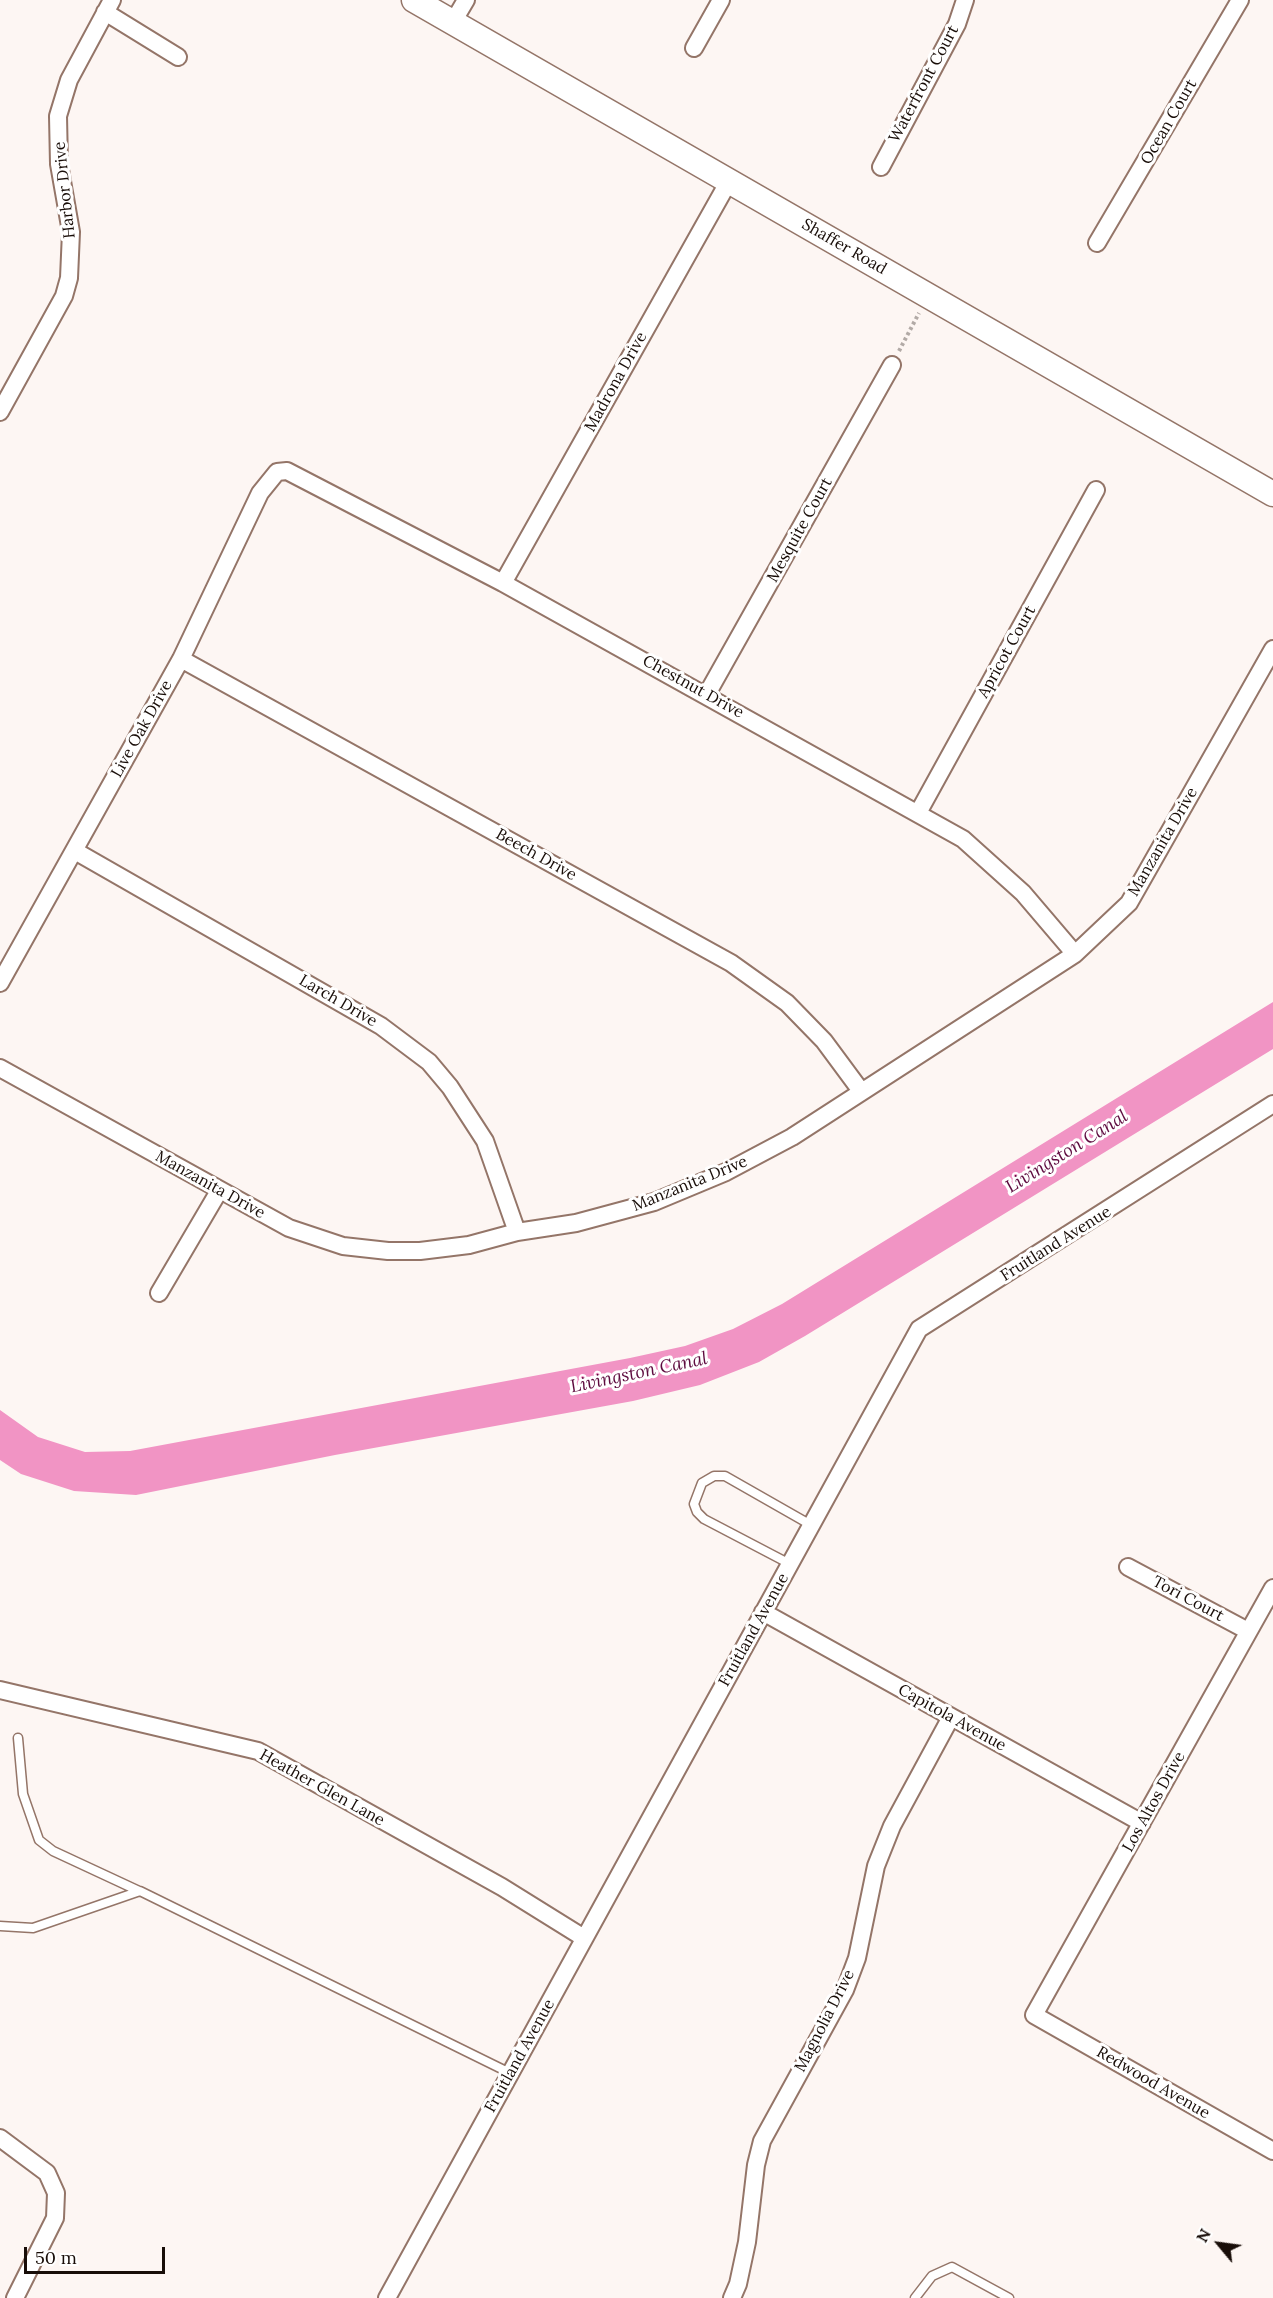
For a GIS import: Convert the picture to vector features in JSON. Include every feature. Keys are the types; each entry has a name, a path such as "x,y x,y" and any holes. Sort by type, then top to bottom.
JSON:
{"main road":[{"name":"Shaffer Road","path":"414,0 1273,494"}],"street":[{"path":"453,22 466,0"},
{"path":"694,48 721,0"},
{"name":"Waterfront Court","path":"880,167 957,24 965,0"},
{"name":"Ocean Court","path":"1097,243 1240,0"},
{"path":"109,6 178,57"},
{"name":"Harbor Drive","path":"0,412 64,296 69,278 71,232 60,164 58,116 69,80 109,6"},
{"name":"Madrona Drive","path":"503,583 729,181"},
{"name":"Mesquite Court","path":"707,694 892,365"},
{"name":"Chestnut Drive","path":"277,472 294,472 503,583 707,694 963,839 994,864 1023,893 1075,954"},
{"name":"Live Oak Drive","path":"0,983 181,659 260,493 277,472"},
{"name":"Apricot Court","path":"918,813 1096,490"},
{"name":"Manzanita Drive","path":"0,1068 289,1228 343,1246 388,1251 420,1251 469,1245 517,1232 576,1223 674,1193 726,1172 792,1137 1075,954 1129,903 1273,649"},
{"name":"Beech Drive","path":"181,659 731,963 787,1003 824,1041 861,1091"},
{"name":"Larch Drive","path":"75,851 381,1026 429,1062 450,1087 485,1141 517,1232"},
{"name":"Fruitland Avenue","path":"387,2298 919,1329 1273,1104"},
{"path":"159,1293 219,1191"},
{"name":"Tori Court","path":"1128,1567 1248,1631"},
{"name":"Los Altos Drive","path":"1034,2015 1273,1588"},
{"name":"Capitola Avenue","path":"763,1612 1142,1823"},
{"name":"Heather Glen Lane","path":"0,1690 258,1751 502,1887 584,1938"},
{"name":"Magnolia Drive","path":"732,2298 738,2284 747,2242 756,2165 762,2141 845,1990 857,1958 876,1866 892,1826 951,1717"},
{"name":"Redwood Avenue","path":"1034,2015 1273,2151"},
{"path":"0,2138 47,2174 56,2193 56,2218 15,2298"}],"lane":[{"path":"790,1564 704,1519 697,1512 694,1504 702,1483 714,1476 725,1476 812,1524"},
{"path":"18,1738 23,1794 39,1840 53,1851 140,1891 510,2073"},
{"path":"0,1926 33,1928 140,1891"},
{"path":"915,2298 932,2276 952,2267 1009,2298"}],"path":[{"path":"892,365 928,296"}],"water":[{"name":"Livingston Canal","path":"1273,1002 1273,1049 805,1336 759,1362 700,1385 633,1401 335,1455 136,1495 74,1491 21,1474 0,1460 0,1410 38,1437 85,1452 130,1451 630,1358 685,1346 733,1329 782,1304"}]}
